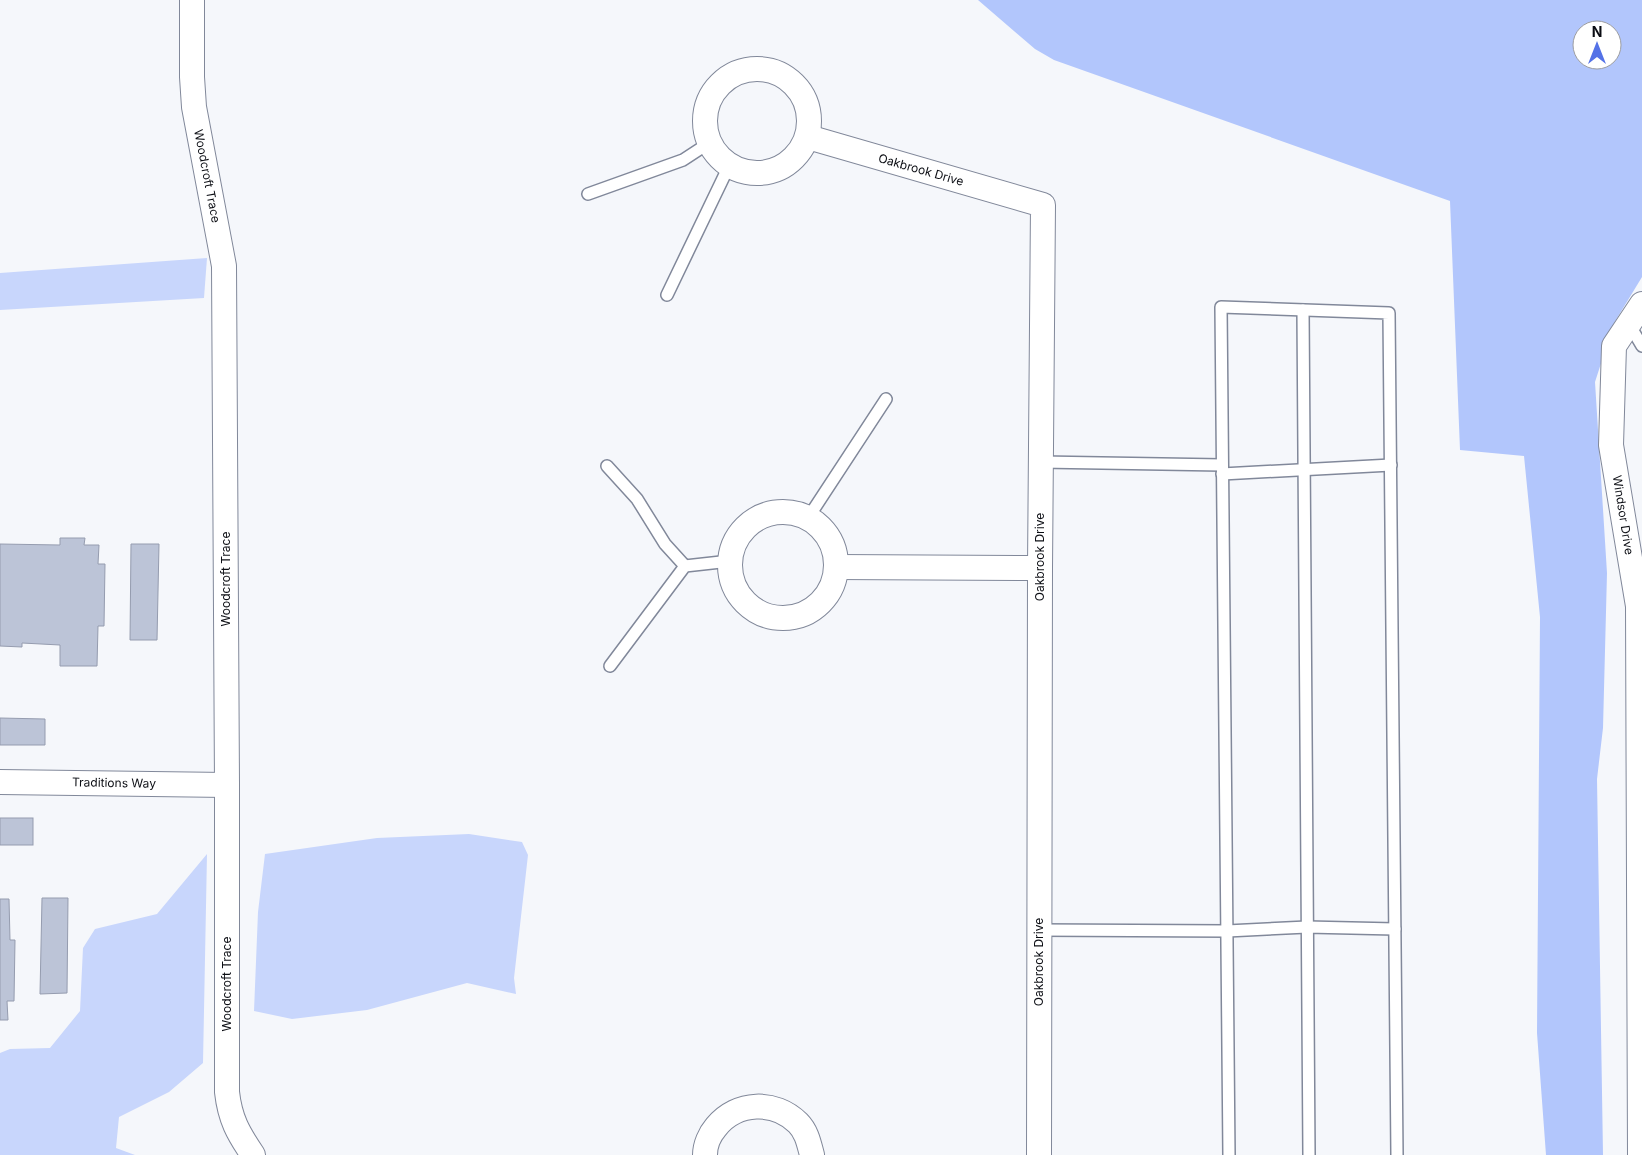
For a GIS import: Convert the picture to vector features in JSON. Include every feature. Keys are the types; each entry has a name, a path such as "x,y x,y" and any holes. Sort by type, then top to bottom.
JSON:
{"street":[{"name":"Woodcroft Trace","path":"192,0 194,107 224,266 228,785 227,1092 229,1111 235,1127 253,1155"},
{"path":"753,68 770,70 786,77 799,88 807,103 810,120 808,137 800,151 789,163 775,170 759,173 744,172 729,166 717,156 709,143 704,127 705,110 712,94 722,81 737,72 753,68"},
{"name":"Oakbrook Drive","path":"808,137 1043,205 1039,1155"},
{"name":"Windsor Drive","path":"1640,1155 1638,606 1611,445 1614,346 1642,304"},
{"path":"773,513 791,513 808,518 820,527 829,538 834,552 836,567 833,583 824,598 812,609 797,616 780,618 764,615 749,606 738,593 731,578 730,562 734,544 743,530 757,519 773,513"},
{"path":"836,567 1040,568"},
{"name":"Traditions Way","path":"0,782 228,785"},
{"path":"705,1155 705,1150 712,1133 722,1119 737,1110 753,1106 770,1107 786,1113 799,1124 808,1139 812,1155"}],"lane":[{"path":"588,194 683,160 709,143"},
{"path":"667,295 729,166"},
{"path":"1229,1155 1221,307 1389,312 1392,464 1397,1155"},
{"path":"1303,310 1309,1155"},
{"path":"1628,324 1642,346"},
{"path":"808,518 886,400"},
{"path":"1041,462 1222,470 1304,470 1392,464"},
{"path":"607,466 637,499 664,544 685,566"},
{"path":"610,666 685,566 730,562"},
{"path":"1040,930 1227,931 1307,927 1394,929"}],"shaded area":[{"path":"978,0 1642,0 1642,277 1614,323 1595,382 1607,573 1603,728 1597,779 1603,1155 1546,1155 1537,1033 1540,617 1524,456 1460,450 1450,201 1054,60 1035,49"},
{"path":"207,258 204,298 0,310 0,273"},
{"path":"469,834 522,842 528,855 514,978 516,994 467,983 367,1010 292,1019 254,1011 258,912 265,854 377,838"},
{"path":"207,854 203,1063 169,1092 119,1117 116,1148 135,1155 0,1155 0,1053 10,1049 50,1048 80,1011 83,948 95,929 157,914"}],"building":[{"path":"60,538 85,538 84,545 99,545 98,564 105,564 104,626 98,626 97,666 60,666 60,645 22,643 22,647 0,646 0,544 60,545"},
{"path":"131,544 159,544 157,640 130,640"},
{"path":"0,718 45,719 45,745 0,745"},
{"path":"0,818 33,818 33,845 0,845"},
{"path":"42,898 68,898 67,993 40,994"},
{"path":"0,899 9,899 10,940 15,940 14,1001 7,1001 8,1020 0,1020"}]}
